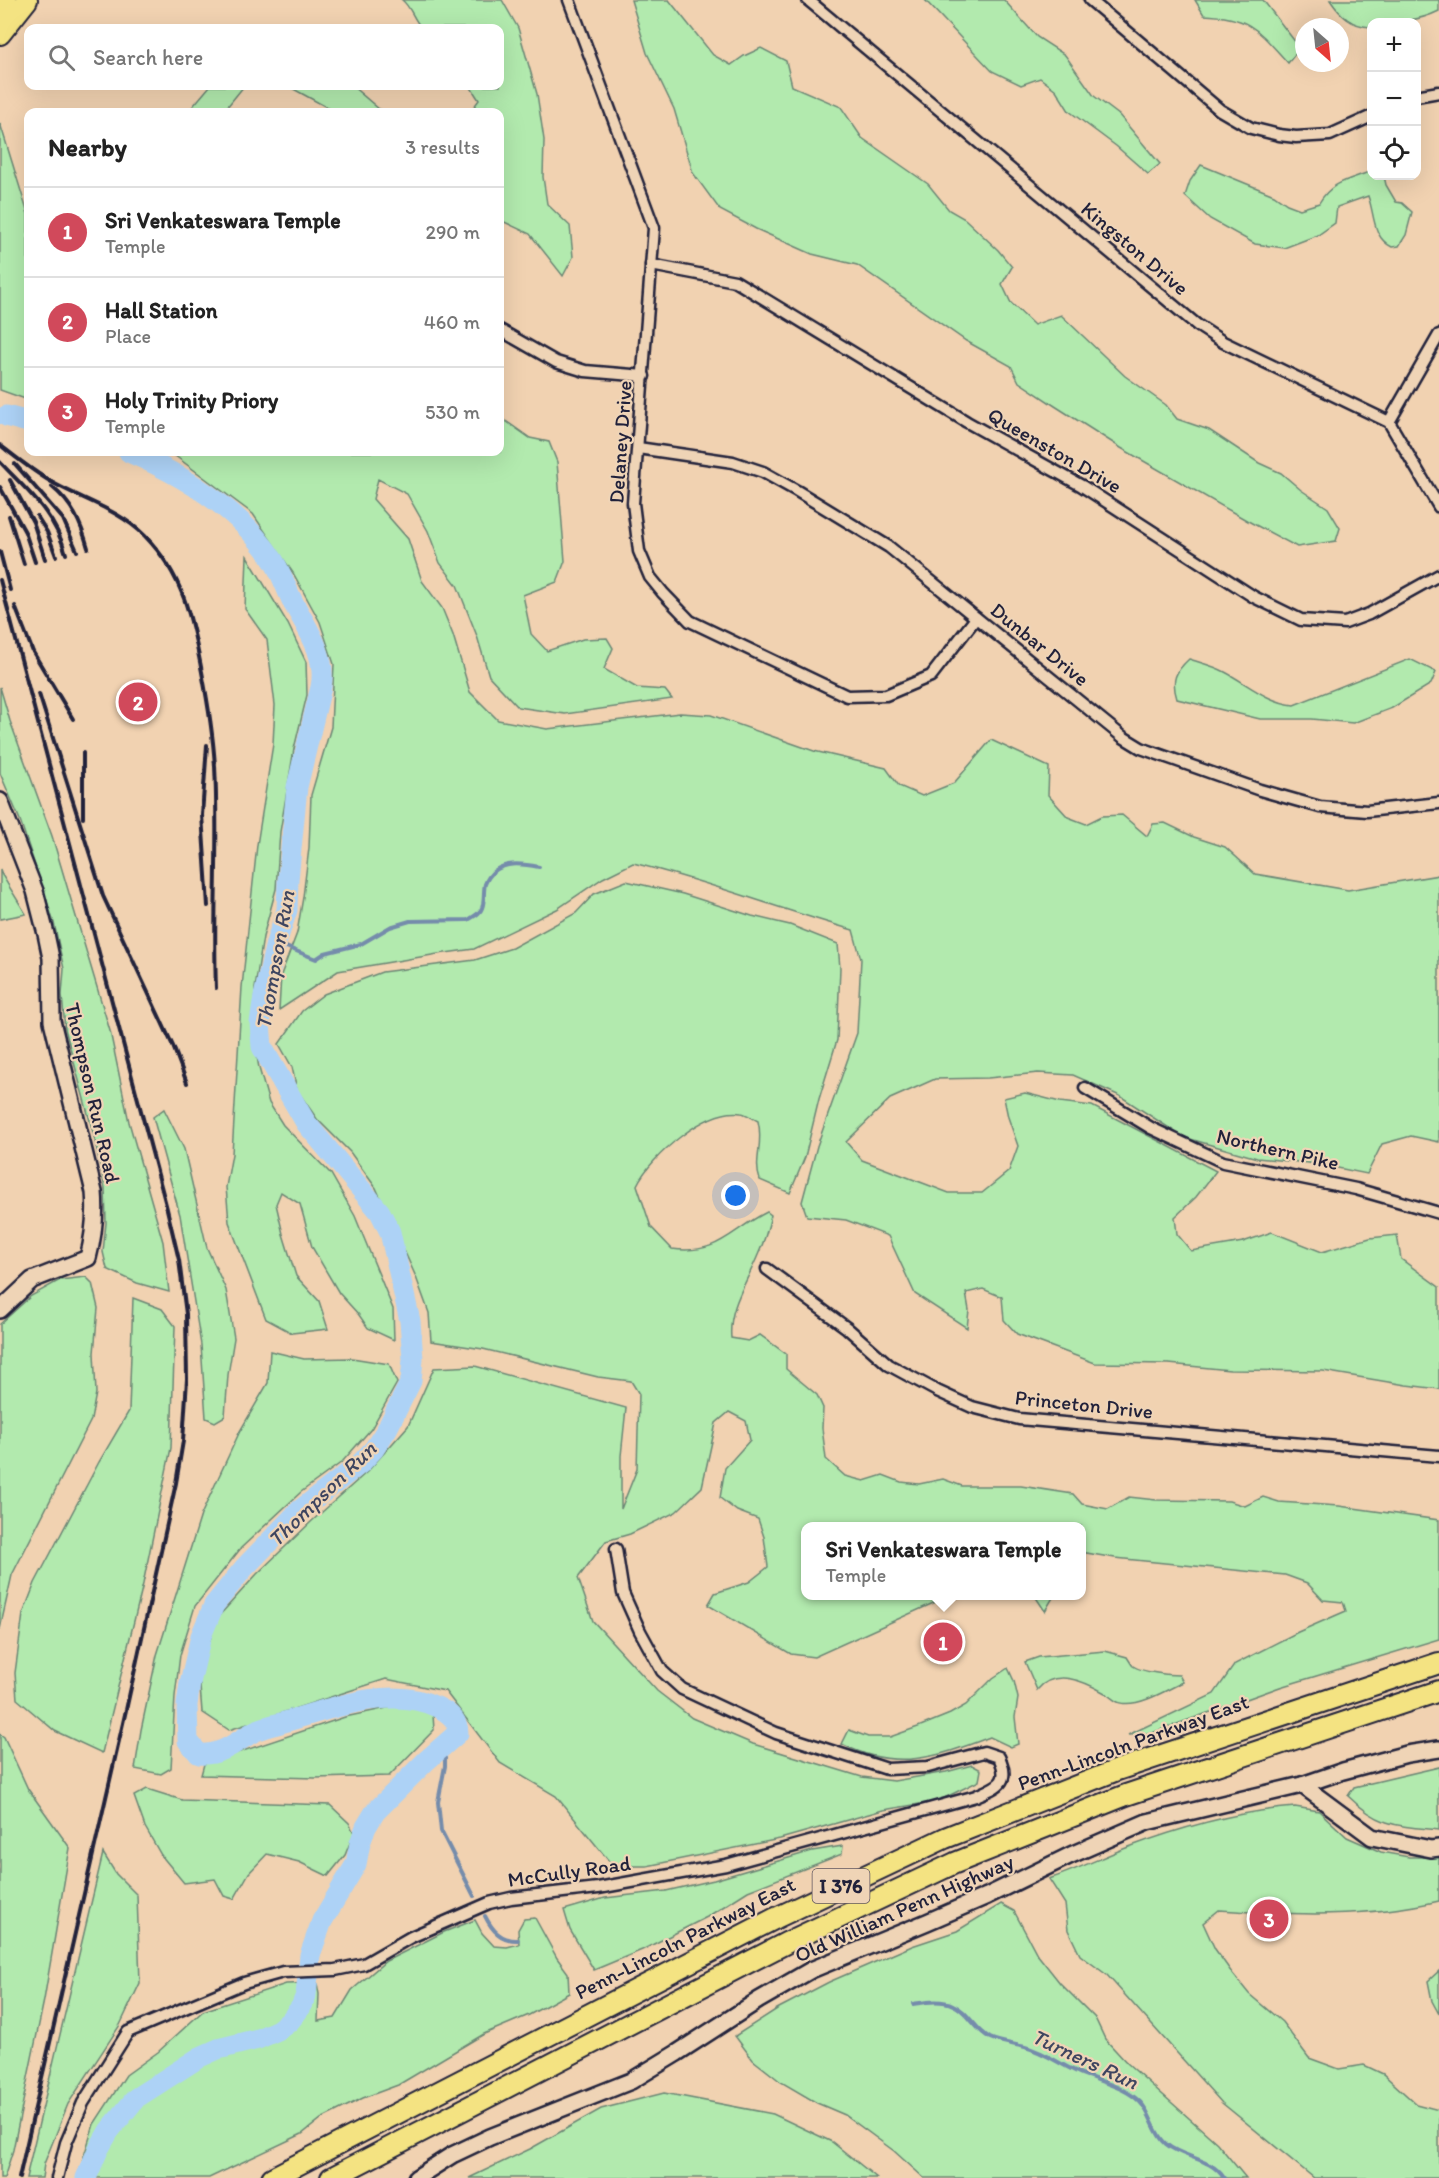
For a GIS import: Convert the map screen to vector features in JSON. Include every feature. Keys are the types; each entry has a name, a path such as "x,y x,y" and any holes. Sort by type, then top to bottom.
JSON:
{"highway":[{"path":"0,34 10,6"},
{"name":"Penn-Lincoln Parkway East","path":"272,2178 776,1918 945,1838 1117,1770 1439,1663"},
{"name":"I 376","path":"331,2178 788,1942 955,1863 1136,1791 1439,1691"}],"main road":[{"name":"Thompson Run Road","path":"0,801 35,891 50,950 52,1021 94,1192 96,1214 88,1258 32,1280 0,1310"},
{"name":"Old William Penn Highway","path":"416,2178 452,2155 490,2137 631,2081 811,1970 987,1896 1071,1855 1148,1822 1302,1785 1353,1768 1407,1754 1439,1749"},
{"path":"1302,1785 1372,1837 1431,1849 1439,1848"}],"street":[{"name":"Delaney Drive","path":"569,0 654,228 633,503 639,551 650,577 690,621 847,696 886,695 931,676 976,618"},
{"name":"Kingston Drive","path":"808,0 1197,325 1223,342 1389,422"},
{"path":"1090,0 1220,110 1251,128 1296,137 1330,135 1367,118"},
{"path":"1421,95 1439,92"},
{"name":"Queenston Drive","path":"651,265 735,281 967,422 1082,486 1254,597 1301,620 1345,623 1369,614 1439,575"},
{"path":"504,332 556,362 585,371 644,376"},
{"path":"1439,335 1389,422 1439,507"},
{"name":"Dunbar Drive","path":"638,448 733,462 763,472 889,547 1123,737 1141,748 1260,790 1320,807 1367,812 1439,803"},
{"name":"Northern Pike","path":"1084,1088 1151,1128 1223,1162 1356,1189 1439,1213"},
{"name":"Princeton Drive","path":"767,1269 847,1328 889,1365 972,1407 1019,1419 1439,1456"},
{"name":"McCully Road","path":"57,2178 66,2143 83,2103 128,2032 244,1983 283,1972 335,1970 364,1964 411,1937 489,1903 511,1898 598,1888 726,1865 976,1796 997,1787 1004,1779 1004,1768 999,1756 984,1752 928,1767 886,1769 776,1733 682,1689 662,1671 640,1631 623,1593 616,1549"}],"green space":[{"path":"402,0 502,0 518,28 537,94 544,140 543,177 547,204 570,226 573,257 563,276 530,234 504,222 504,108 473,108 479,100 473,90 504,90 504,24 419,24"},
{"path":"631,0 669,0 713,55 731,65 761,48 786,61 792,86 841,107 862,138 928,184 949,210 965,219 998,250 1012,267 1002,284 1011,303 1034,325 1061,315 1125,376 1166,405 1177,419 1209,430 1259,463 1281,473 1328,508 1340,528 1336,541 1297,547 1248,521 1121,448 1055,406 1019,382 1011,366 966,341 857,265 812,254 720,210 693,173 674,109 647,53"},
{"path":"925,0 1004,0 1037,37 1065,55 1094,96 1119,115 1160,164 1148,174 1116,146 1069,111 1056,90 1040,78 1021,85 992,71"},
{"path":"1195,0 1263,0 1295,42 1295,54 1288,63 1252,27 1233,19 1204,15"},
{"path":"1330,0 1439,0 1439,11 1431,15 1418,18 1367,18 1367,26 1352,22 1338,11"},
{"path":"207,90 241,90 226,108 191,108"},
{"path":"295,90 357,90 378,108 328,108"},
{"path":"0,123 24,201 24,399 0,390"},
{"path":"1201,165 1274,195 1300,209 1319,203 1335,186 1367,173 1367,180 1385,180 1396,202 1402,203 1412,212 1406,235 1399,246 1392,247 1386,243 1377,231 1368,196 1337,207 1335,223 1318,235 1284,248 1255,244 1210,219 1185,196 1190,181"},
{"path":"504,420 530,438 549,442 557,462 565,561 557,582 523,595 531,634 547,651 583,639 607,638 613,648 604,669 637,688 665,690 672,699 565,714 518,707 489,676 477,636 457,585 440,563 428,531 407,494 378,479 373,499 408,539 422,581 442,608 453,635 470,692 498,720 547,729 680,713 711,715 814,751 886,768 899,786 922,796 954,783 991,740 1049,767 1048,795 1068,817 1086,824 1102,816 1122,815 1147,836 1153,824 1165,823 1194,837 1225,847 1255,874 1348,890 1439,875 1439,1142 1411,1136 1382,1144 1367,1174 1318,1164 1257,1158 1183,1137 1120,1096 1073,1075 1038,1073 988,1078 935,1079 890,1099 846,1142 862,1160 949,1193 982,1193 1009,1171 1018,1146 1004,1098 1025,1093 1060,1102 1092,1106 1216,1171 1196,1197 1175,1217 1177,1234 1191,1251 1243,1242 1272,1232 1322,1252 1370,1238 1397,1235 1401,1259 1439,1287 1439,1389 1323,1371 1230,1370 1169,1364 1095,1363 1017,1334 1004,1320 1002,1297 983,1289 966,1293 969,1310 967,1328 915,1294 888,1236 846,1220 807,1216 802,1202 817,1146 857,1033 861,959 853,930 633,863 603,878 557,909 474,949 338,971 279,1010 281,975 297,933 303,897 309,848 311,795 331,727 334,664 320,622 293,573 253,514 175,456 504,456"},
{"path":"247,556 288,624 306,662 307,695 294,749 280,832 276,889 263,937 255,988 253,1034 259,1068 269,1103 283,1125 331,1174 355,1216 393,1309 394,1340 368,1328 339,1293 312,1247 300,1204 281,1192 276,1204 296,1276 319,1301 328,1329 292,1333 266,1319 229,1222 226,1187 232,1154 242,987 257,845 273,744 275,705 267,640 245,609"},
{"path":"1189,659 1221,670 1275,700 1294,705 1410,659 1436,672 1431,684 1392,708 1353,723 1312,719 1260,719 1177,699 1174,681 1180,668"},
{"path":"0,687 52,836 110,1031 129,1122 163,1242 169,1292 137,1283 107,1269 103,1252 106,1223 105,1188 94,1136 65,1029 62,995 64,969 54,923 20,820 0,773"},
{"path":"0,869 2,875 26,914 0,919"},
{"path":"626,881 683,894 752,916 790,925 838,944 840,968 837,1040 805,1157 790,1193 760,1180 758,1121 741,1113 727,1113 712,1118 681,1136 654,1161 637,1185 651,1227 672,1249 688,1250 713,1245 767,1212 771,1215 762,1245 735,1306 731,1338 748,1341 760,1335 786,1354 786,1369 817,1395 823,1408 822,1428 826,1459 845,1476 864,1481 883,1475 901,1482 919,1484 943,1479 962,1486 1021,1486 1073,1494 1082,1504 1108,1509 1129,1497 1156,1500 1229,1501 1245,1506 1263,1497 1279,1502 1339,1506 1439,1520 1439,1639 1280,1687 1152,1733 1128,1735 1214,1694 1235,1664 1346,1611 1343,1602 1323,1600 1307,1583 1285,1575 1115,1558 1086,1553 1086,1522 801,1522 801,1600 940,1600 814,1657 791,1654 708,1605 715,1593 749,1582 768,1567 764,1537 758,1519 737,1511 720,1498 725,1468 750,1440 746,1421 729,1412 716,1423 702,1487 676,1512 630,1534 606,1541 578,1578 593,1621 657,1691 692,1718 753,1744 862,1777 894,1781 972,1765 981,1770 979,1781 938,1801 883,1810 780,1839 647,1866 613,1866 556,1796 500,1763 445,1691 386,1679 229,1730 202,1712 199,1674 217,1618 257,1574 368,1471 408,1426 434,1368 475,1366 626,1408 621,1456 621,1509 637,1469 639,1394 631,1381 598,1377 483,1349 431,1341 429,1313 416,1277 376,1188 350,1152 317,1119 297,1090 292,1067 279,1044 302,1011 324,994 382,972 475,960 512,948 576,913 594,894"},
{"path":"164,1109 184,1149 207,1248 226,1290 234,1338 225,1416 215,1422 206,1418 201,1345 180,1215 153,1117"},
{"path":"86,1277 92,1283 98,1308 94,1353 96,1393 91,1420 12,1575 0,1629 0,1324 31,1296 60,1280"},
{"path":"133,1298 162,1309 175,1326 171,1448 143,1584 102,1753 55,1731 17,1699 15,1673 23,1614 35,1583 99,1462 129,1411"},
{"path":"270,1351 304,1359 352,1358 389,1364 397,1383 371,1429 342,1462 301,1492 241,1548 195,1606 180,1655 171,1768 161,1774 135,1769 157,1655 201,1515 240,1431 268,1383"},
{"path":"1038,1600 1052,1600 1045,1611"},
{"path":"1105,1651 1127,1657 1133,1666 1142,1670 1179,1675 1183,1682 1144,1700 1128,1704 1115,1700 1088,1684 1070,1679 1052,1680 1044,1683 1037,1690 1025,1662 1039,1657"},
{"path":"1008,1668 1018,1698 1015,1717 1018,1744 1011,1747 990,1737 934,1755 898,1759 880,1758 861,1753 842,1744 849,1730 868,1737 890,1737 950,1714 966,1705 993,1678"},
{"path":"406,1704 433,1715 434,1730 389,1776 315,1778 201,1775 204,1764 345,1717"},
{"path":"0,1734 4,1737 28,1789 70,1848 44,2000 13,2150 4,2178 0,2178"},
{"path":"1439,1767 1439,1830 1390,1823 1370,1814 1348,1796 1354,1787"},
{"path":"147,1789 182,1800 330,1805 349,1823 354,1833 345,1855 328,1876 299,1862 267,1854 249,1873 234,1899 224,1896 215,1879 184,1883 161,1855 145,1827 134,1796"},
{"path":"1295,1807 1319,1811 1347,1837 1381,1852 1409,1857 1439,1857 1439,1901 1357,1913 1302,1914 1219,1910 1203,1923 1215,1949 1232,1973 1249,1994 1282,2022 1309,2058 1339,2069 1364,2065 1383,2074 1416,2104 1439,2110 1439,2178 1314,2178 1222,2103 1107,1975 1080,1955 1068,1930 1065,1904 1049,1879 1126,1848 1188,1827 1230,1816"},
{"path":"843,1846 842,1854 748,1891 707,1917 642,1950 594,1970 570,1930 564,1910 605,1898 666,1891 714,1880 812,1851"},
{"path":"103,1853 116,1874 137,1895 140,1983 120,2025 68,2104 44,2164 42,2178 26,2178"},
{"path":"1001,1904 1014,1911 1037,1954 1060,1983 1095,2018 1105,2039 1127,2063 1217,2143 1246,2178 924,2178 894,2151 845,2115 817,2103 781,2082 753,2060 735,2036 777,2009 829,1982 912,1946 957,1931"},
{"path":"535,1918 568,1973 569,1993 529,2015 484,2034 398,2085 363,2098 321,2119 302,2134 209,2178 77,2178 94,2124 126,2075 158,2052 203,2011 286,1984 317,1983 318,2021 335,2018 352,1990 386,1961 444,1932 475,1920 482,1933 494,1946 507,1947 519,1944 518,1930 524,1919"},
{"path":"1439,1971 1439,2014 1432,2001 1428,1981"},
{"path":"664,2093 773,2114 832,2142 877,2178 469,2178 530,2149 601,2109"}],"waterway":[{"name":"Thompson Run","path":"6,416 24,421"},
{"name":"Thompson Run","path":"86,2178 109,2131 136,2098 200,2057 218,2049 258,2039 289,2022 301,2007 306,1995 310,1955 322,1921 356,1864 366,1827 375,1812 458,1733 452,1717 437,1707 402,1698 382,1698 343,1705 265,1727 223,1750 208,1754 199,1754 188,1741 187,1705 190,1683 201,1636 214,1605 244,1568 300,1510 360,1464 374,1449 387,1429 411,1381 413,1359 410,1321 390,1232 380,1212 306,1123 262,1047 260,1023 264,996 276,943 287,910 297,787 321,687 321,665 316,645 275,563 242,523 189,482 138,456"},
{"path":"276,943 316,959 325,953 361,944 390,927 410,921 468,920 481,910 485,884 495,871 501,867 516,864 539,867"},
{"name":"Turners Run","path":"445,1745 445,1766 438,1802 441,1831 474,1896"},
{"name":"Turners Run","path":"485,1916 502,1937 518,1940"},
{"name":"Turners Run","path":"913,2004 938,2002 953,2005 990,2038 1033,2050 1079,2073 1128,2093 1144,2107 1166,2144 1212,2166 1224,2178"}],"railway":[{"path":"0,445 48,480 114,513 136,527 158,551 178,583 194,634 210,719 214,754 216,988"},
{"path":"0,462 47,514 55,526 66,554"},
{"path":"15,464 63,519 77,551"},
{"path":"10,480 33,522 45,559"},
{"path":"0,487 25,532 35,562"},
{"path":"52,487 75,514 88,548"},
{"path":"9,516 24,564"},
{"path":"37,516 47,532 56,556"},
{"path":"0,552 10,590"},
{"path":"0,580 179,1260 186,1314 187,1379 183,1441 176,1483 19,2178"},
{"path":"15,606 33,652 73,719"},
{"path":"39,694 103,896 173,1046 187,1083"},
{"path":"207,745 202,815 208,906"},
{"path":"83,753 83,818"}],"place":[{"name":"Hall Station","path":"138,702"},
{"name":"Sri Venkateswara Temple","path":"943,1642"},
{"name":"Holy Trinity Priory","path":"1269,1919"}]}
